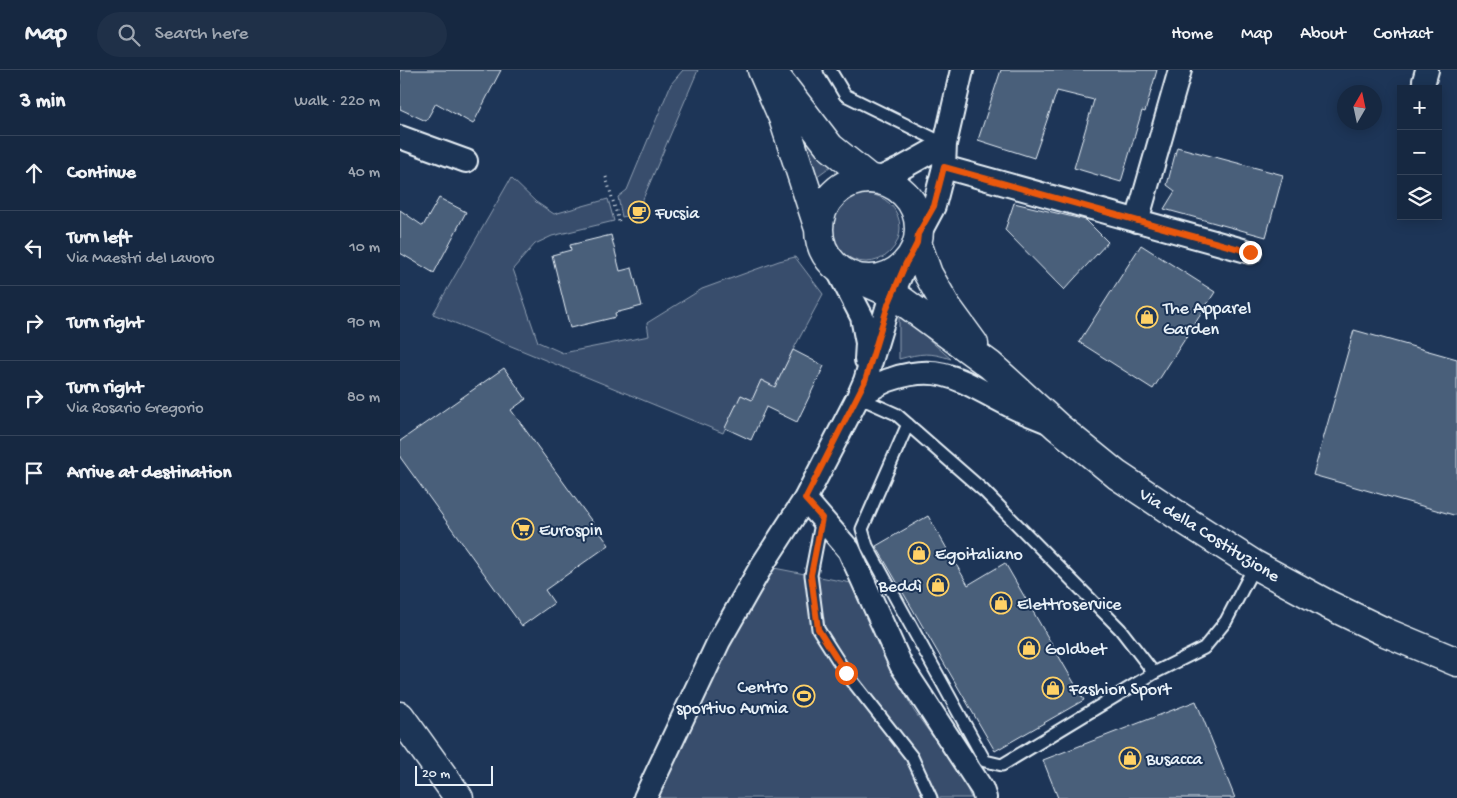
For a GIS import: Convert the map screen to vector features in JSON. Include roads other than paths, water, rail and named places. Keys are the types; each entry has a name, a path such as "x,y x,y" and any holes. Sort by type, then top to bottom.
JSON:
{"main road":[{"path":"762,70 783,118 819,229 821,244 827,257 846,272 893,294 990,365"},
{"path":"772,70 830,146 873,179"},
{"path":"819,229 820,216 825,204 834,193 856,180 873,179 890,184 903,193 912,204 918,218 914,247 895,272 883,277 870,279 846,272"},
{"path":"914,247 945,304 990,365"},
{"name":"Via della Costituzione","path":"990,365 1058,427 1117,475 1255,565 1385,632 1457,662"},
{"path":"400,716 459,798"}],"street":[{"path":"645,798 719,641 761,567 805,499 861,389 888,305 934,206 944,167 945,144 962,70"},
{"path":"1137,221 1180,70"},
{"path":"400,137 466,161"},
{"path":"873,179 902,168 945,144"},
{"path":"944,167 1250,252"},
{"path":"846,272 862,317 867,342 861,389"},
{"path":"861,389 915,373 936,373 954,376 1007,404 1058,427"},
{"path":"805,499 849,550 901,665 982,788 985,798"}],"lane":[{"path":"830,70 845,95 945,144"},
{"path":"861,389 896,414 984,491 1120,629 1154,673"},
{"path":"908,424 862,528 867,546 985,761 1002,765 1154,673 1204,648 1226,622 1255,565"},
{"path":"822,518 811,575 818,629 846,673 912,756 931,798"}],"place":[{"name":"Fucsia","path":"639,212"},
{"name":"The Apparel Garden","path":"1147,317"},
{"name":"Eurospin","path":"523,529"},
{"name":"Egoitaliano","path":"919,553"},
{"name":"Beddì","path":"938,585"},
{"name":"Elettroservice","path":"1001,603"},
{"name":"Goldbet","path":"1029,648"},
{"name":"Fashion Sport","path":"1053,688"},
{"name":"Centro sportivo Aurnia","path":"804,696"},
{"name":"Busacca","path":"1130,758"}]}
